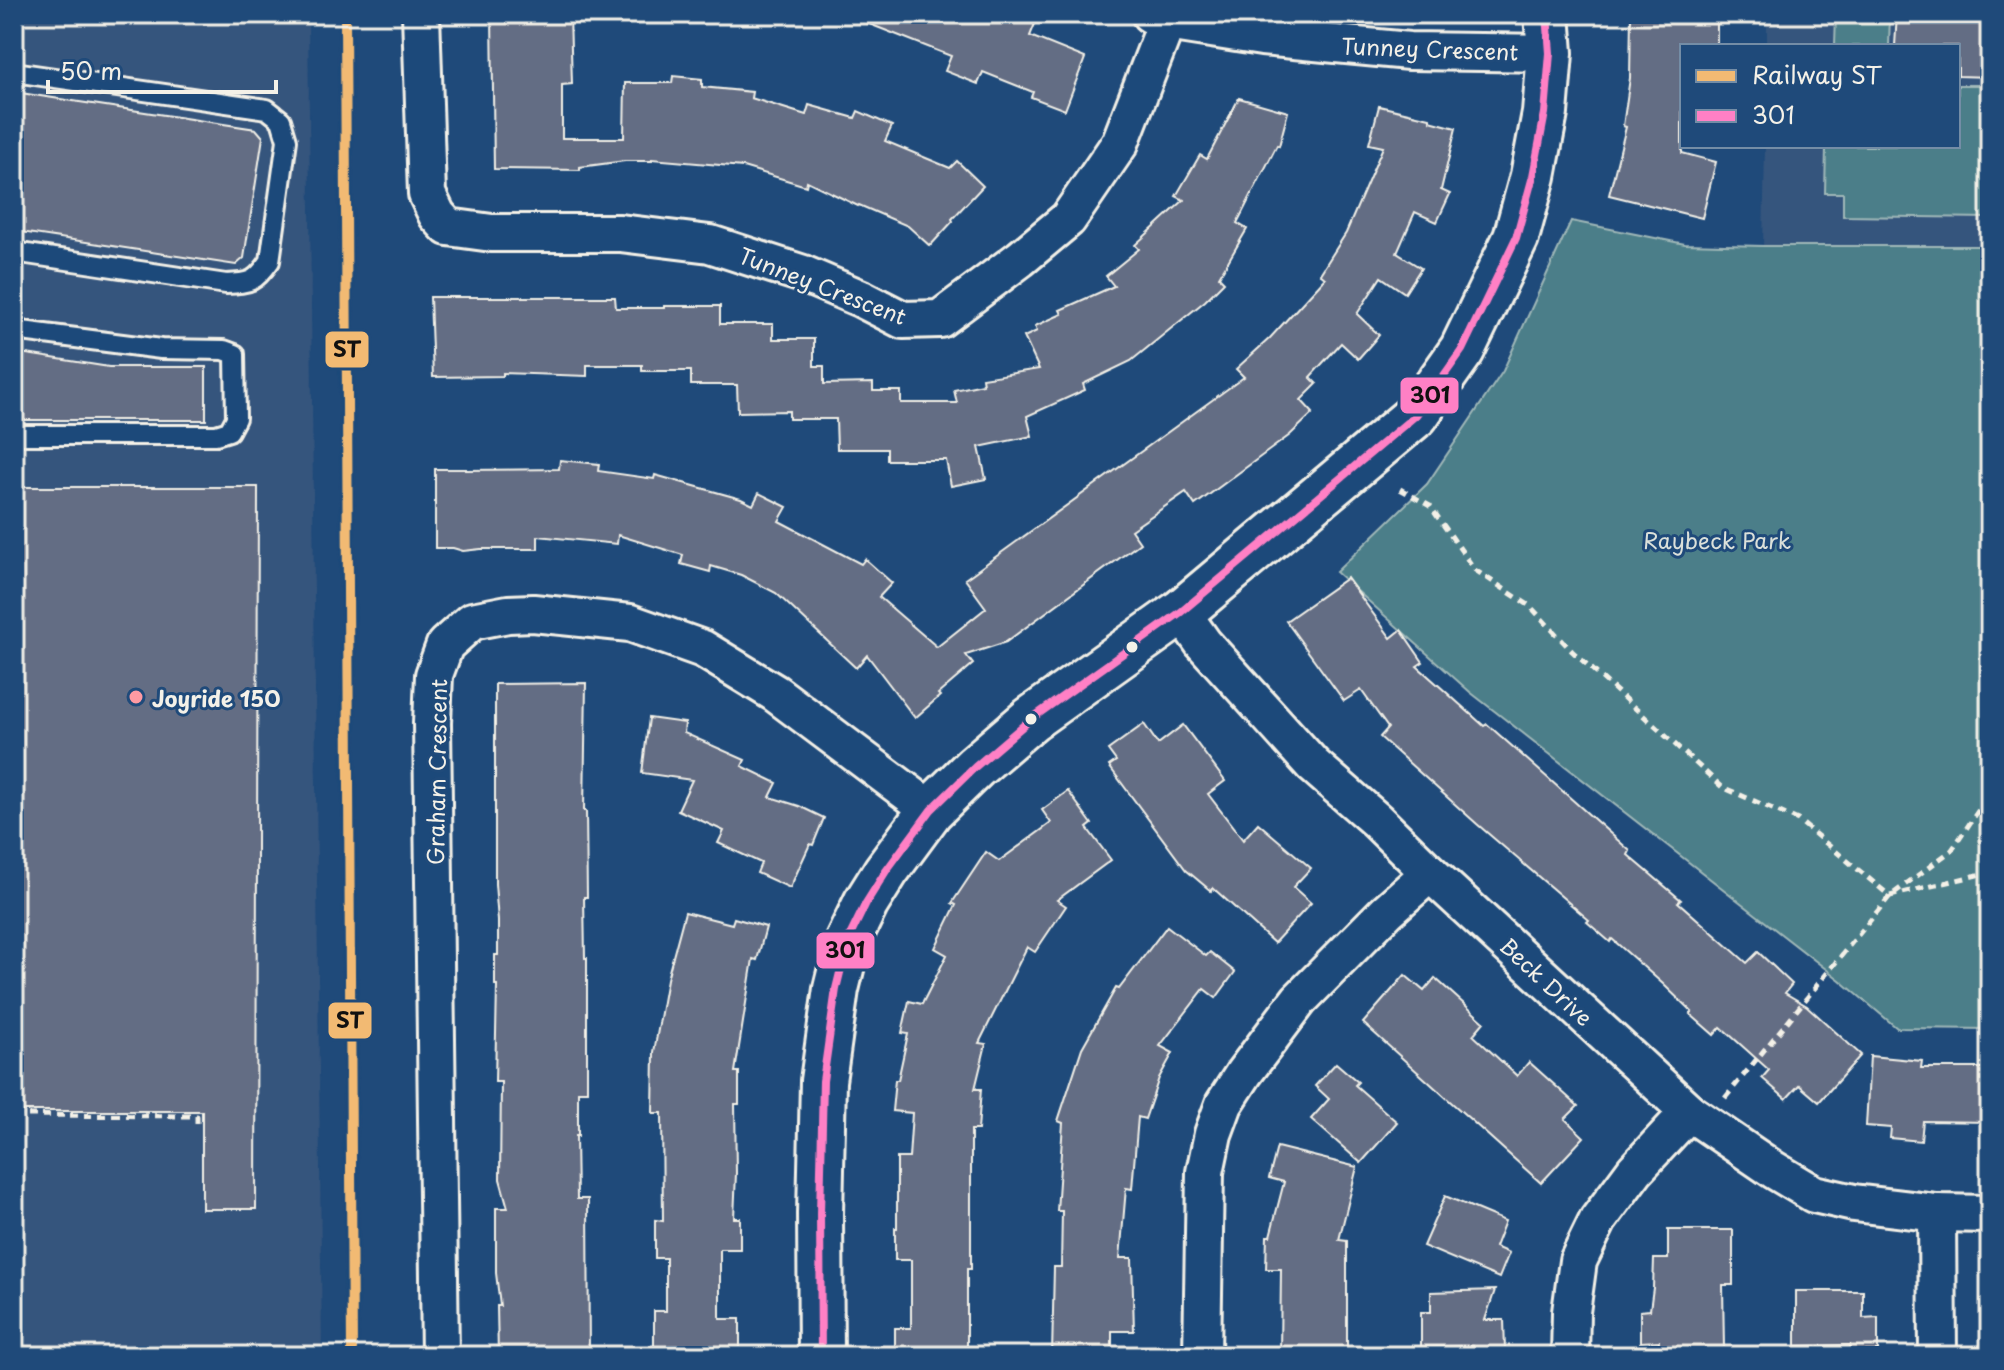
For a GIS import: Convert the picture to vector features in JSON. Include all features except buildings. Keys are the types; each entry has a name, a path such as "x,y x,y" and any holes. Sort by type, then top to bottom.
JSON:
{"street":[{"name":"Tunney Crescent","path":"421,14 427,194 437,215 448,227 492,233 620,233 710,244 803,274 903,320 940,319 1068,219 1120,143 1159,18 1262,37 1409,51 1548,33"},
{"path":"821,1356 823,1081 836,989 848,940 866,903 931,810 975,767 1031,719 1181,612 1416,415 1462,350 1516,238 1533,176 1545,113 1548,33"},
{"name":"Beck Drive","path":"1181,612 1203,643 1313,765 1696,1118 1814,1194 1854,1203 1937,1213 1990,1214"},
{"name":"Graham Crescent","path":"440,1356 432,723 434,675 445,645 472,621 508,614 533,613 630,623 703,649 775,693 931,810"},
{"path":"1202,1356 1205,1172 1213,1134 1224,1104 1299,1000 1387,911 1430,873"},
{"path":"1570,1356 1571,1312 1578,1261 1598,1220 1635,1170 1696,1118"},
{"path":"1937,1213 1938,1356"}],"lane":[{"path":"14,72 267,109 281,120 287,140 270,261 262,273 247,283 226,284 14,252"},
{"path":"14,330 161,349 224,350 235,354 236,418 229,431 216,435 14,435"}],"path":[{"path":"1400,489 1430,506 1475,570 1530,606 1572,651 1722,787 1798,820 1890,896"},
{"path":"1696,1118 1890,896 1952,850 1990,793"},
{"path":"1890,896 1990,872"},
{"path":"14,1115 197,1116 197,1127"}],"shaded area":[{"path":"14,14 308,14 322,1356 14,1356"},
{"path":"1767,14 1990,14 1990,246 1763,246 1765,148 1960,148 1960,44 1767,44"}],"green space":[{"path":"1836,14 1890,14 1889,44 1835,44"},
{"path":"1960,85 1990,85 1990,218 1843,216 1843,193 1825,193 1826,148 1960,148"},
{"name":"Raybeck Park","path":"1571,221 1685,244 1990,246 1990,1029 1897,1028 1840,980 1470,692 1336,572 1427,484 1503,371"}],"rail line":[{"name":"ST","path":"345,14 352,1356"}],"transit line":[{"name":"301","path":"821,1356 823,1081 836,989 848,940 866,903 931,810 975,767 1031,719 1181,612 1416,415 1462,350 1516,238 1533,176 1545,113 1550,53 1547,14"}],"place":[{"name":"Joyride 150","path":"136,697"}]}
